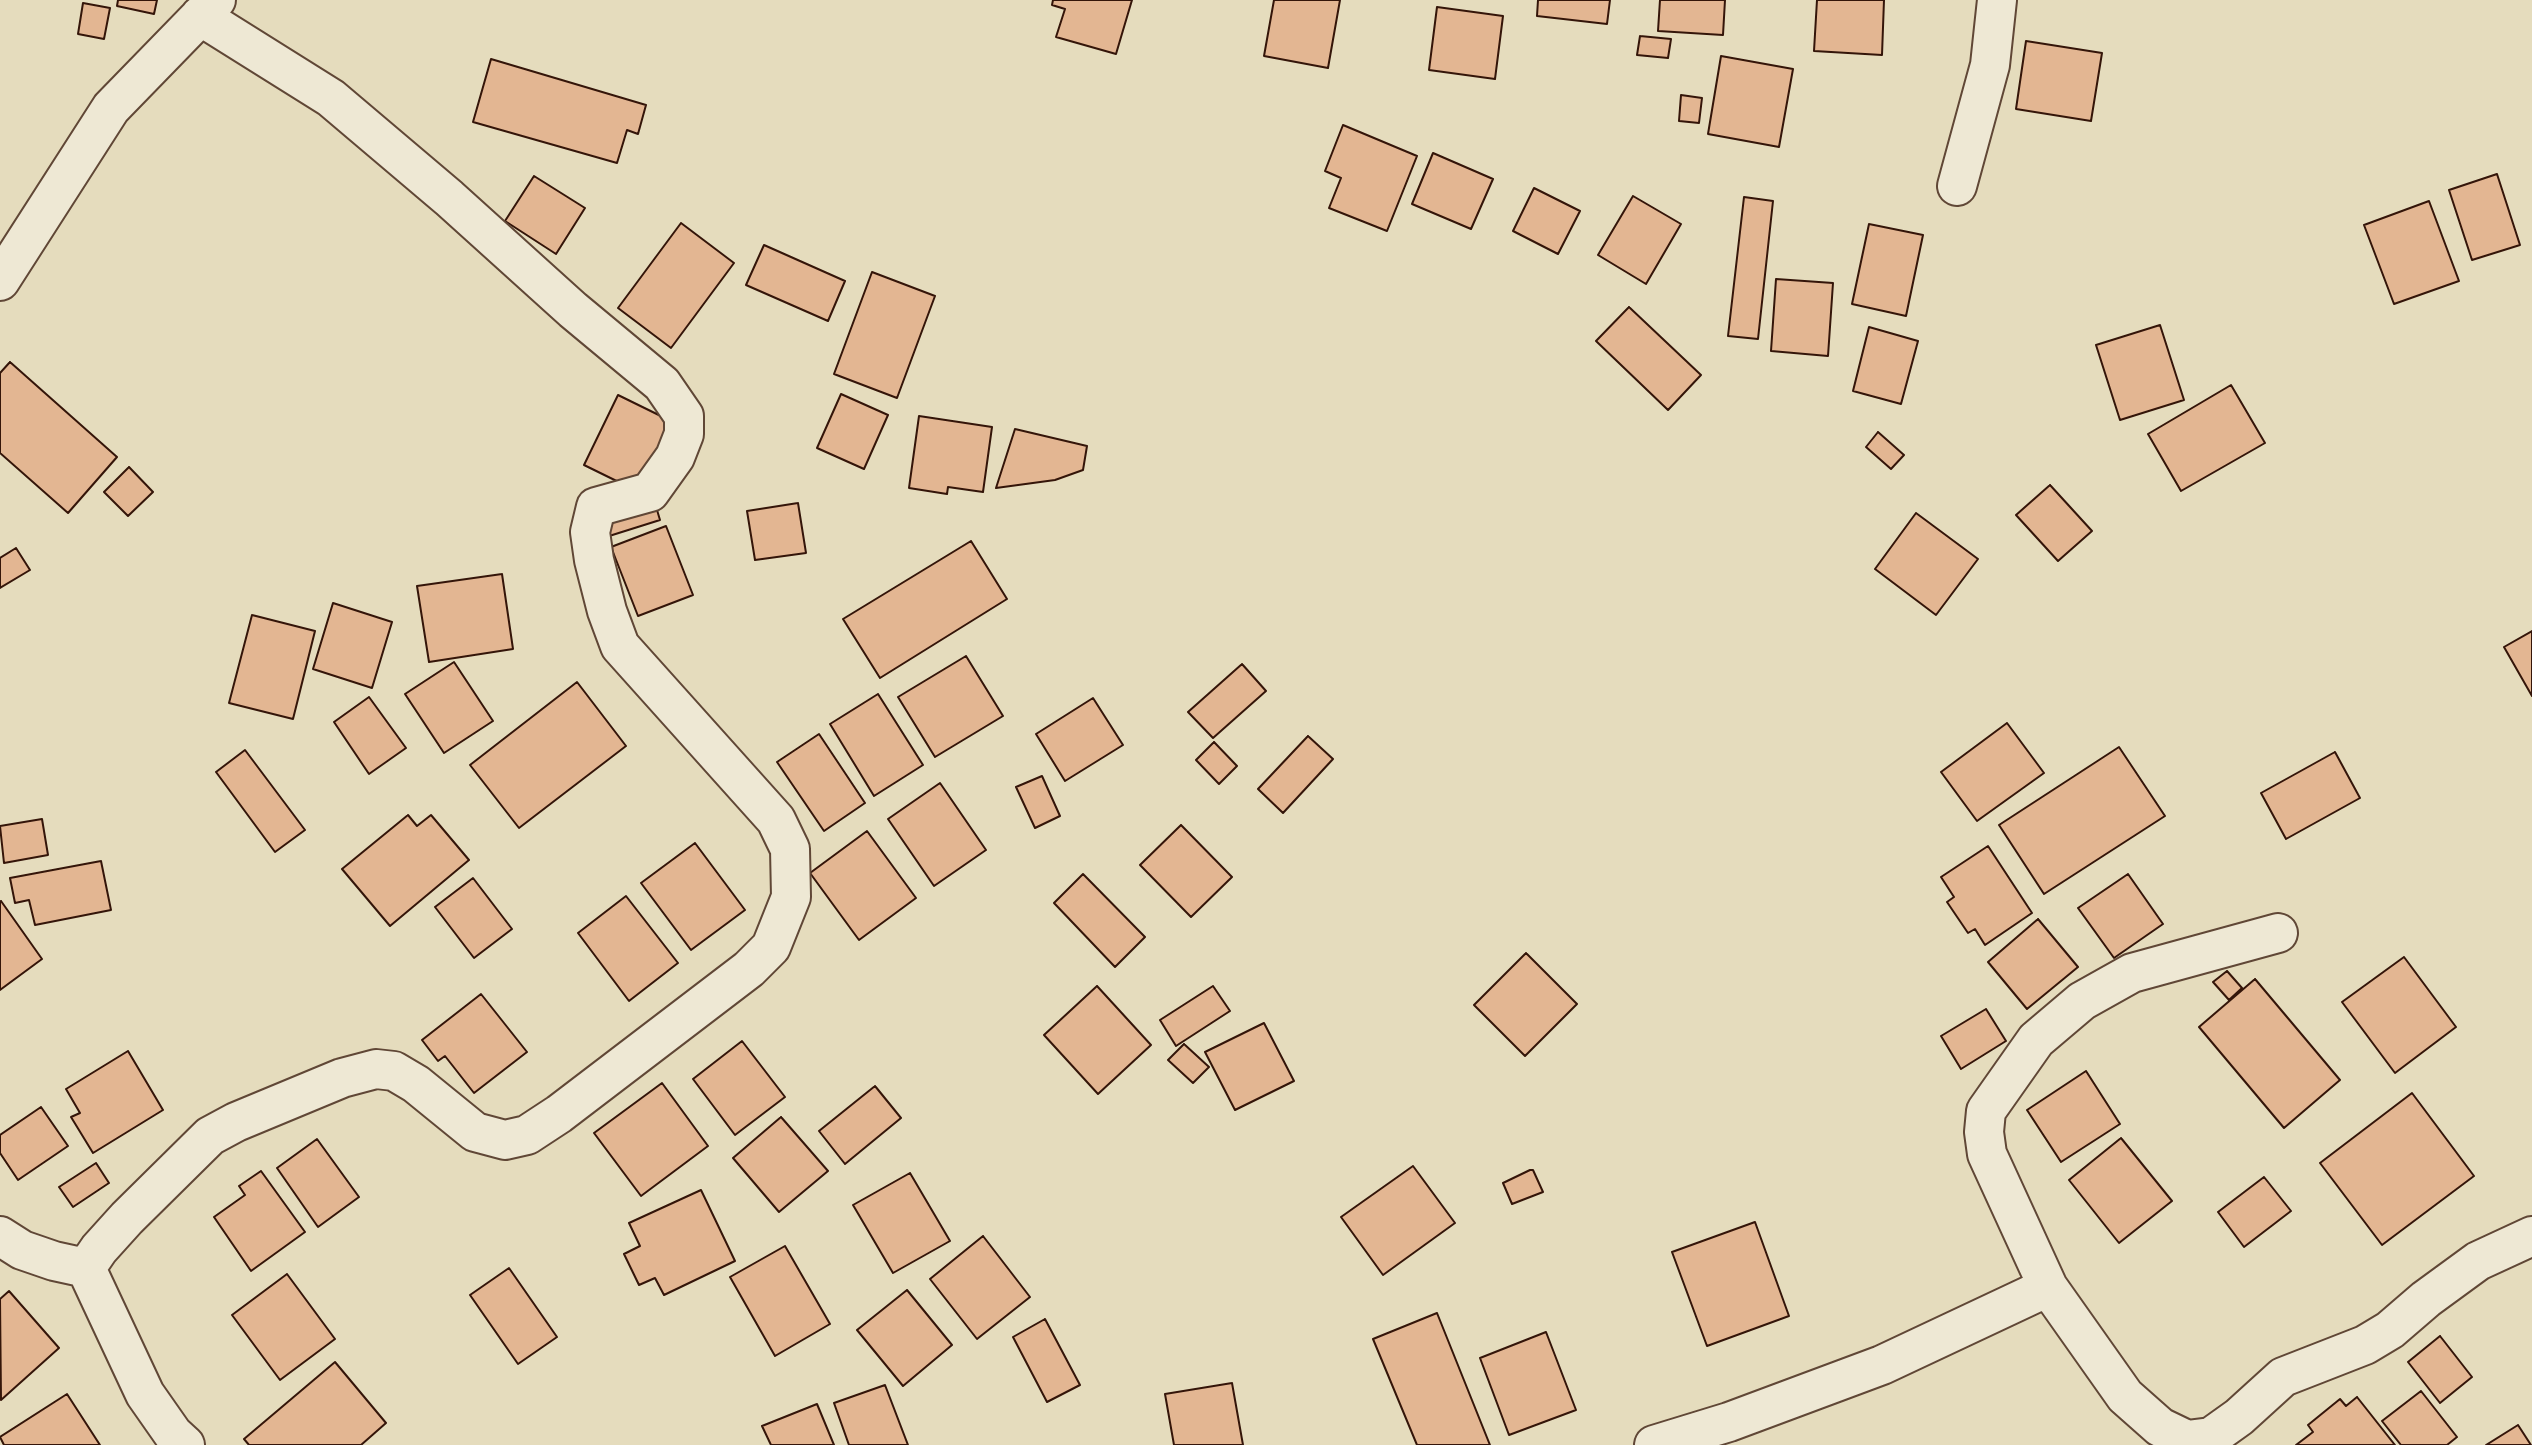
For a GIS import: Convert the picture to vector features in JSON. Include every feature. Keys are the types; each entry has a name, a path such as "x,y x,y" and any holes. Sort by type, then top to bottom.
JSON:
{"street":[{"path":"1957,186 1990,65 1997,0"},
{"path":"0,281 111,108 208,8 331,98 449,198 573,310 662,384 684,416 684,434 675,457 650,492 596,507 590,532 607,611 620,646 776,820 790,849 791,897 771,947 748,969 559,1115 527,1135 505,1140 475,1132 416,1084 394,1071 376,1069 342,1079 236,1122 210,1136 127,1218 86,1268"},
{"path":"2278,933 2132,973 2082,1001 2036,1040 1986,1111 1984,1132 1987,1154 2048,1287 2125,1396 2160,1427 2187,1440 2211,1437 2239,1417 2283,1377 2365,1345 2390,1330 2426,1299 2478,1261 2532,1236"},
{"path":"0,1236 22,1250 86,1268"},
{"path":"86,1268 145,1394 173,1434 186,1445"},
{"path":"1654,1445 1734,1434 2048,1287"}],"building":[{"path":"118,0 157,0 154,14 117,6"},
{"path":"1053,0 1132,0 1116,54 1056,37 1065,9 1052,5"},
{"path":"1274,0 1340,0 1328,68 1264,56"},
{"path":"1538,0 1610,0 1607,24 1537,16"},
{"path":"1660,0 1725,0 1723,35 1658,31"},
{"path":"1817,0 1884,0 1882,55 1814,51"},
{"path":"83,3 110,8 104,39 78,34"},
{"path":"1437,7 1503,16 1495,79 1429,70"},
{"path":"1640,36 1671,39 1668,58 1637,55"},
{"path":"2026,41 2102,53 2091,121 2016,109"},
{"path":"1721,56 1793,69 1779,147 1708,134"},
{"path":"491,59 646,105 638,134 627,130 617,163 473,122"},
{"path":"1681,95 1702,98 1699,123 1679,121"},
{"path":"1343,125 1417,156 1387,231 1329,208 1341,178 1325,171"},
{"path":"1433,153 1493,179 1471,229 1412,204"},
{"path":"2497,174 2520,245 2472,260 2449,190"},
{"path":"534,176 585,208 556,254 505,221"},
{"path":"1534,188 1580,211 1558,254 1513,231"},
{"path":"1633,196 1681,224 1646,284 1598,255"},
{"path":"1744,197 1773,201 1758,339 1728,336"},
{"path":"2429,201 2459,281 2394,304 2364,225"},
{"path":"681,223 734,263 671,348 618,308"},
{"path":"1869,224 1923,235 1906,316 1852,304"},
{"path":"764,245 845,281 828,321 746,285"},
{"path":"872,272 935,296 897,398 834,374"},
{"path":"1776,279 1833,283 1828,356 1771,351"},
{"path":"1629,307 1701,375 1668,410 1596,341"},
{"path":"2160,325 2184,400 2120,420 2096,345"},
{"path":"1869,327 1918,341 1901,404 1853,391"},
{"path":"10,362 117,457 68,513 0,453 0,373"},
{"path":"2231,385 2265,443 2181,491 2148,434"},
{"path":"841,394 888,415 864,469 817,448"},
{"path":"618,395 671,421 637,491 584,465"},
{"path":"919,416 992,427 983,492 948,487 947,494 909,488"},
{"path":"1015,429 1087,446 1083,470 1055,480 996,488"},
{"path":"1878,432 1904,455 1891,469 1866,447"},
{"path":"129,467 153,492 128,516 104,492"},
{"path":"2050,485 2092,531 2058,561 2016,515"},
{"path":"654,500 660,520 606,537 599,517"},
{"path":"798,503 806,553 755,560 747,511"},
{"path":"1916,513 1978,559 1936,615 1875,569"},
{"path":"666,526 693,595 638,616 611,547"},
{"path":"971,541 1007,599 880,678 843,619"},
{"path":"16,548 30,570 0,588 0,558"},
{"path":"502,574 513,649 429,662 417,586"},
{"path":"333,603 392,622 372,688 313,669"},
{"path":"252,615 315,631 293,719 229,703"},
{"path":"2532,631 2532,696 2504,647"},
{"path":"966,656 1003,716 935,757 898,697"},
{"path":"454,662 493,721 444,753 405,694"},
{"path":"1242,664 1266,691 1213,738 1188,712"},
{"path":"577,682 626,746 519,828 470,765"},
{"path":"878,694 923,765 874,796 830,724"},
{"path":"369,697 406,748 369,774 334,722"},
{"path":"1093,698 1123,745 1065,781 1036,734"},
{"path":"2007,723 2044,773 1977,821 1941,772"},
{"path":"819,734 865,803 824,831 777,762"},
{"path":"1308,736 1333,759 1283,813 1258,789"},
{"path":"1214,742 1237,766 1219,784 1196,760"},
{"path":"2119,747 2165,816 2044,894 1999,825"},
{"path":"245,750 305,830 275,852 216,772"},
{"path":"2335,752 2360,798 2286,839 2261,793"},
{"path":"1042,776 1060,816 1035,828 1016,787"},
{"path":"940,783 986,850 934,886 888,819"},
{"path":"408,815 417,826 431,815 469,860 390,926 342,869"},
{"path":"42,819 48,855 4,863 0,826"},
{"path":"1181,825 1232,877 1191,917 1140,865"},
{"path":"867,831 916,898 859,940 810,873"},
{"path":"695,843 745,910 691,950 641,883"},
{"path":"1988,846 2032,913 1985,945 1975,929 1968,933 1947,902 1954,897 1941,877"},
{"path":"101,861 111,910 35,925 29,900 15,903 10,878"},
{"path":"1083,874 1145,937 1115,967 1054,903"},
{"path":"2128,874 2163,924 2114,958 2078,908"},
{"path":"473,878 512,929 474,958 435,907"},
{"path":"626,896 678,963 629,1001 578,933"},
{"path":"0,902 42,959 0,990"},
{"path":"2038,919 2078,967 2027,1009 1988,962"},
{"path":"1526,953 1577,1004 1525,1056 1474,1005"},
{"path":"2404,957 2456,1027 2395,1073 2342,1002"},
{"path":"2227,971 2242,988 2229,1000 2213,982"},
{"path":"2255,979 2340,1080 2284,1128 2199,1027"},
{"path":"1097,986 1151,1045 1098,1094 1044,1035"},
{"path":"1213,986 1230,1011 1176,1046 1160,1020"},
{"path":"481,994 527,1052 474,1093 445,1056 438,1061 422,1040"},
{"path":"1986,1009 2006,1041 1961,1069 1941,1036"},
{"path":"1264,1023 1294,1081 1235,1110 1205,1052"},
{"path":"742,1041 785,1097 735,1135 693,1079"},
{"path":"1184,1044 1209,1067 1193,1083 1168,1060"},
{"path":"128,1051 163,1110 93,1153 71,1117 80,1113 66,1089"},
{"path":"2086,1071 2120,1124 2061,1162 2027,1110"},
{"path":"662,1083 708,1146 641,1196 594,1133"},
{"path":"875,1086 901,1118 845,1164 819,1131"},
{"path":"2412,1093 2474,1176 2382,1245 2320,1163"},
{"path":"41,1107 68,1146 18,1180 0,1153 0,1135"},
{"path":"781,1117 828,1171 779,1212 733,1158"},
{"path":"2121,1138 2172,1201 2119,1243 2069,1180"},
{"path":"317,1139 359,1197 318,1227 277,1168"},
{"path":"96,1163 109,1183 73,1207 59,1187"},
{"path":"1413,1166 1455,1223 1383,1275 1341,1217"},
{"path":"1533,1170 1543,1192 1512,1204 1503,1183"},
{"path":"261,1171 305,1232 251,1271 214,1217 245,1195 239,1186"},
{"path":"910,1173 950,1241 893,1273 853,1205"},
{"path":"2264,1177 2291,1211 2244,1247 2218,1212"},
{"path":"701,1190 735,1261 664,1295 655,1278 639,1285 624,1254 640,1246 629,1223"},
{"path":"1755,1222 1789,1316 1707,1346 1672,1252"},
{"path":"983,1236 1030,1297 977,1339 930,1279"},
{"path":"785,1246 830,1324 775,1356 730,1277"},
{"path":"509,1268 557,1337 518,1364 470,1295"},
{"path":"287,1274 335,1339 280,1380 232,1315"},
{"path":"907,1290 952,1345 903,1386 857,1330"},
{"path":"9,1291 59,1348 1,1400 0,1299"},
{"path":"1437,1313 1490,1445 1417,1445 1373,1339"},
{"path":"1045,1319 1080,1385 1047,1402 1013,1337"},
{"path":"1546,1332 1576,1410 1509,1435 1480,1358"},
{"path":"2440,1336 2472,1377 2440,1403 2408,1362"},
{"path":"335,1362 386,1423 361,1445 249,1445 244,1439"},
{"path":"1232,1383 1243,1445 1174,1445 1165,1394"},
{"path":"885,1385 908,1445 849,1445 834,1403"},
{"path":"2421,1391 2457,1437 2447,1445 2401,1445 2382,1421"},
{"path":"67,1394 100,1445 4,1445 0,1437"},
{"path":"2357,1397 2395,1445 2296,1445 2313,1432 2308,1425 2340,1399 2346,1406"},
{"path":"817,1404 834,1445 771,1445 762,1426"},
{"path":"2518,1425 2531,1445 2486,1445"}]}
